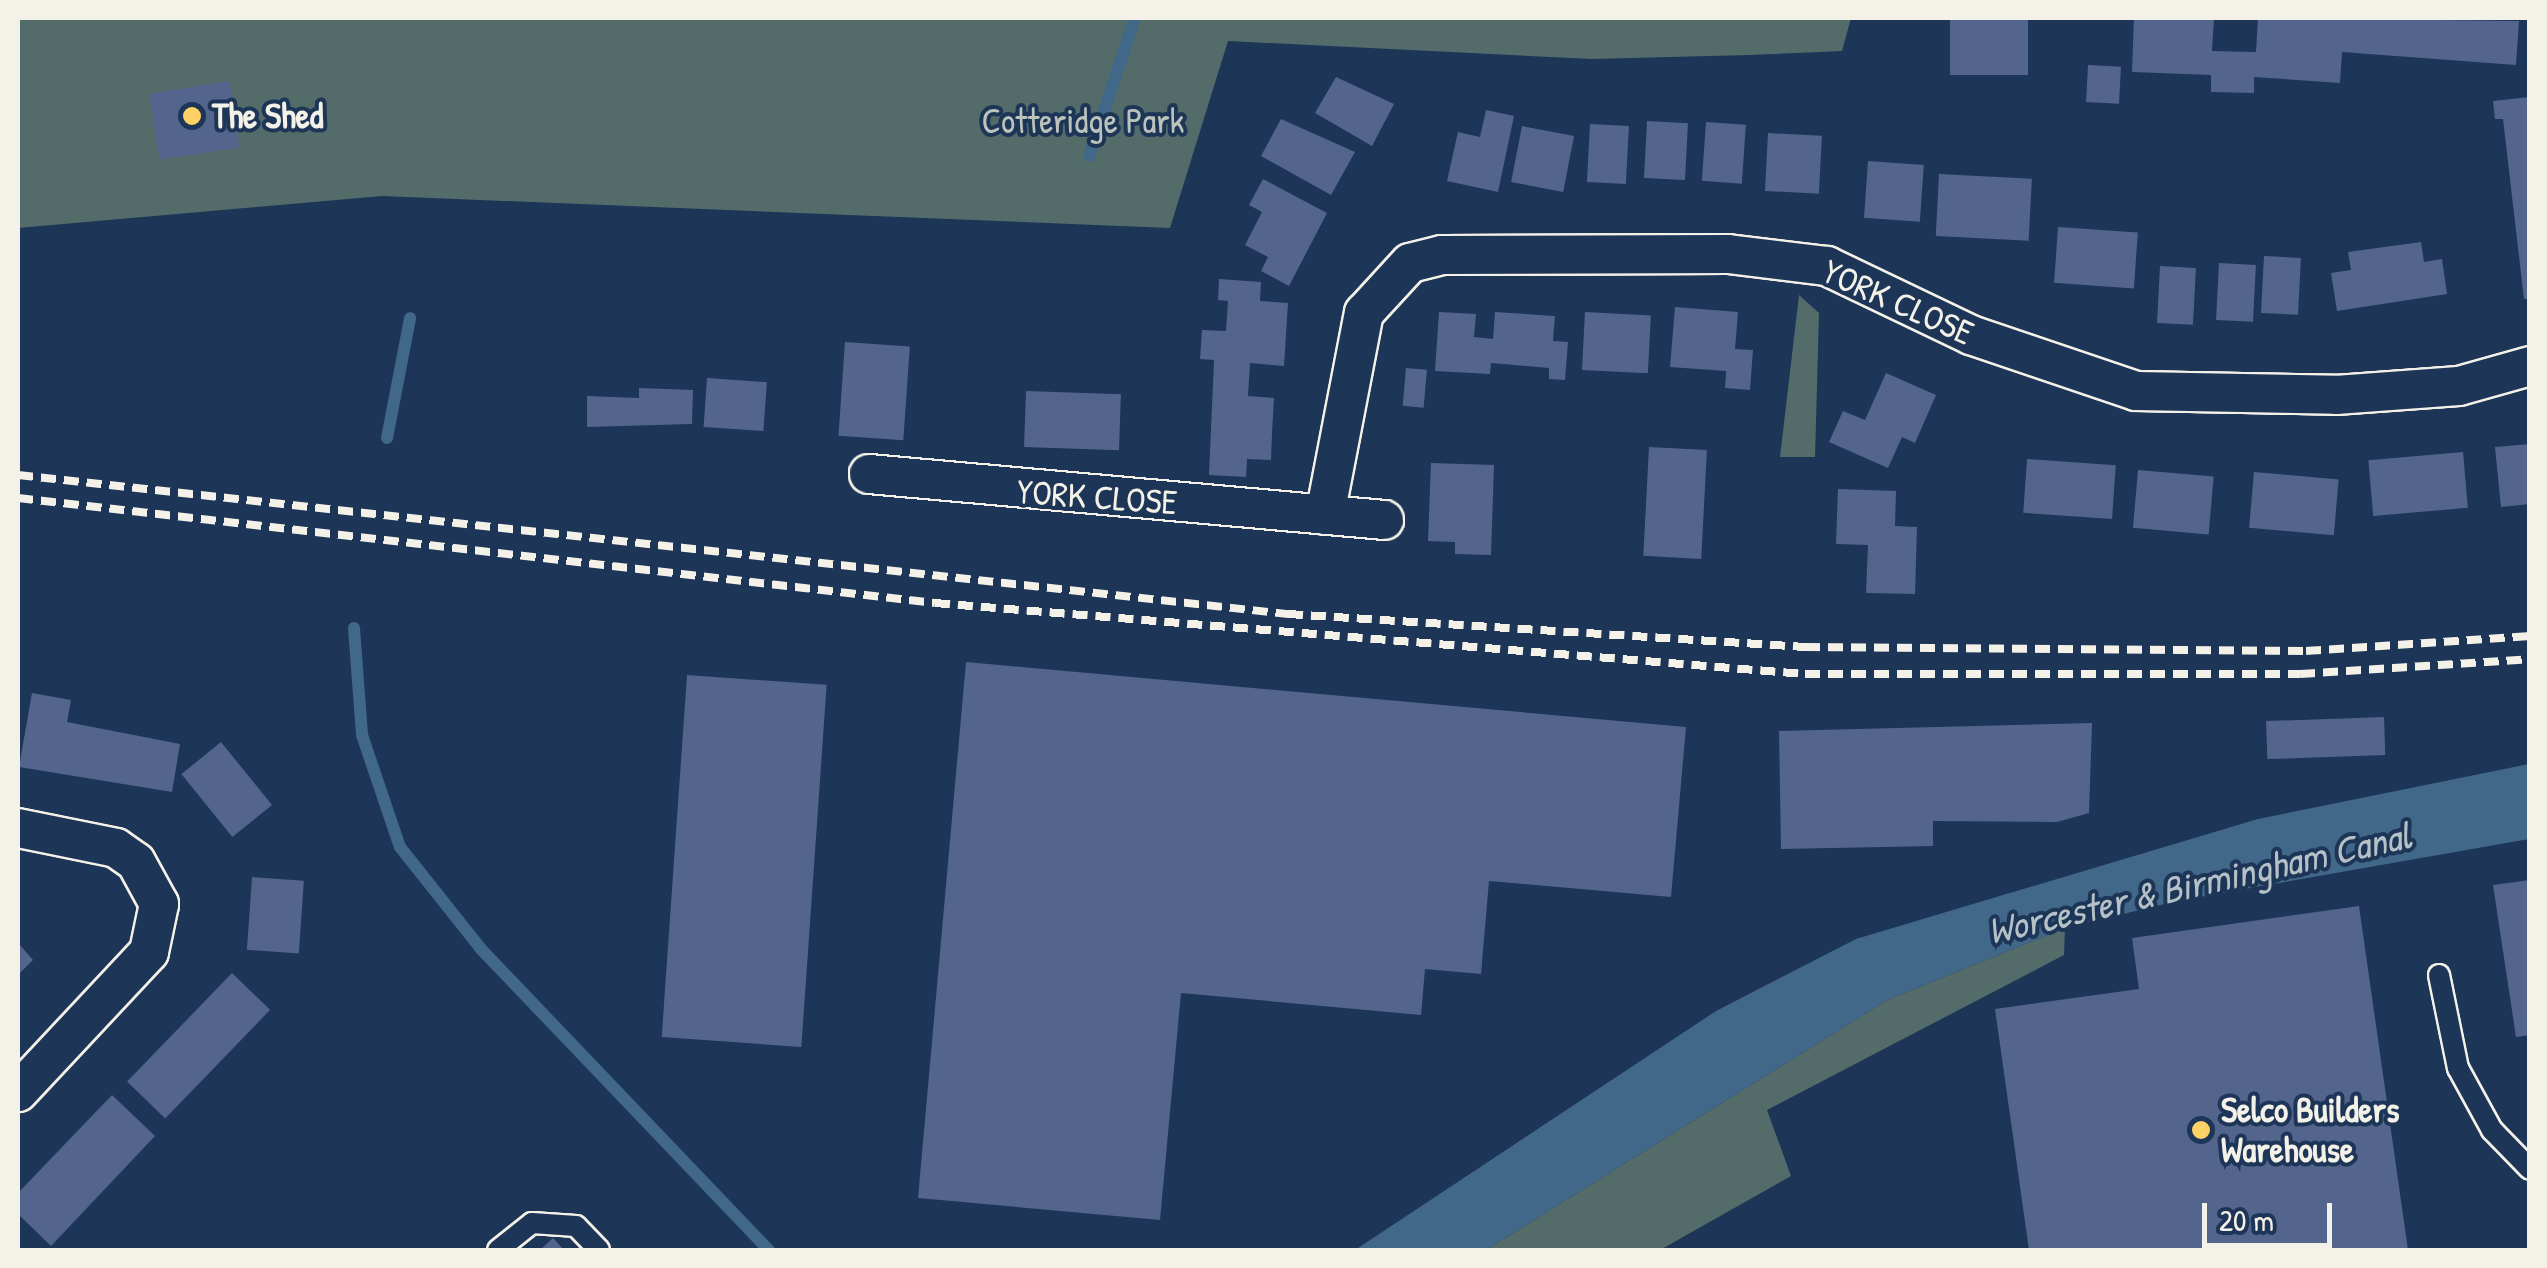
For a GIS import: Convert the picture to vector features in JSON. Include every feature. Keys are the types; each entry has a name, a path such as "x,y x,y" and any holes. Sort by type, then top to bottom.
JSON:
{"street":[{"name":"YORK CLOSE","path":"1325,515 1364,313 1410,263 1442,255 1728,254 1827,266 1970,335 2136,392 2336,395 2459,386 2530,366"},
{"name":"YORK CLOSE","path":"869,474 1384,520"},
{"path":"18,828 116,848 136,862 160,904 149,952 18,1092"}],"lane":[{"path":"2439,975 2458,1068 2492,1130 2530,1169"},
{"path":"498,1250 532,1223 576,1226 599,1250"}],"green space":[{"name":"Cotteridge Park","path":"18,18 1851,18 1842,51 1749,55 1592,59 1228,41 1170,228 382,196 18,228"},
{"path":"1799,295 1819,313 1815,457 1780,457"},
{"path":"2065,928 2064,955 1767,1110 1791,1176 1660,1250 1486,1250 1887,1000"}],"water":[{"name":"Worcester & Birmingham Canal","path":"2529,764 2529,839 2177,901 2065,928 1887,1000 1486,1250 1355,1250 1716,1011 1856,939 2258,819"}],"building":[{"path":"1950,18 2028,18 2028,75 1950,75"},
{"path":"2134,18 2214,18 2212,51 2256,52 2258,18 2519,21 2516,65 2342,52 2340,83 2254,77 2254,93 2211,92 2211,75 2132,72"},
{"path":"2088,65 2121,67 2119,104 2086,102"},
{"path":"1336,77 1394,104 1372,146 1315,113"},
{"name":"The Shed","path":"229,81 239,147 159,160 149,94"},
{"path":"2530,97 2530,299 2524,299 2503,119 2495,119 2493,101"},
{"path":"1486,110 1514,116 1498,192 1447,181 1458,132 1480,137"},
{"path":"1281,119 1355,152 1331,195 1261,156"},
{"path":"1647,121 1688,123 1685,180 1644,178"},
{"path":"1706,122 1746,125 1742,184 1702,181"},
{"path":"1590,124 1629,126 1626,184 1587,182"},
{"path":"1522,126 1574,136 1563,192 1511,182"},
{"path":"1768,133 1822,136 1819,194 1765,191"},
{"path":"1868,161 1924,165 1920,222 1864,218"},
{"path":"1939,174 2032,179 2029,241 1936,236"},
{"path":"1263,179 1327,213 1289,286 1261,271 1268,257 1245,245 1262,212 1249,205"},
{"path":"2058,227 2138,233 2134,288 2054,283"},
{"path":"2421,242 2424,262 2442,259 2447,294 2337,311 2331,273 2351,270 2348,252"},
{"path":"2264,256 2301,258 2298,315 2261,313"},
{"path":"2219,263 2256,265 2253,322 2216,320"},
{"path":"2160,266 2196,268 2193,325 2157,323"},
{"path":"1219,279 1261,282 1260,301 1288,303 1284,366 1250,363 1248,396 1274,398 1271,460 1247,459 1246,477 1209,475 1214,360 1200,359 1202,330 1226,331 1228,301 1218,300"},
{"path":"1675,307 1738,312 1735,349 1753,350 1750,390 1725,388 1726,371 1670,367"},
{"path":"1439,312 1476,314 1474,337 1493,339 1495,312 1555,316 1553,341 1568,342 1565,380 1549,379 1549,368 1491,363 1490,374 1435,371"},
{"path":"1585,312 1651,315 1648,373 1582,370"},
{"path":"845,342 910,347 903,440 838,436"},
{"path":"1406,368 1427,370 1424,408 1403,406"},
{"path":"1886,373 1936,395 1915,443 1902,437 1888,468 1829,442 1843,411 1865,420"},
{"path":"707,378 767,382 763,431 704,427"},
{"path":"639,388 693,390 692,424 587,427 587,396 639,398"},
{"path":"1026,391 1121,394 1119,450 1024,447"},
{"path":"2530,444 2530,504 2501,507 2495,447"},
{"path":"1649,447 1707,450 1701,559 1643,556"},
{"path":"2463,452 2468,508 2373,516 2368,460"},
{"path":"2027,459 2116,465 2112,519 2023,513"},
{"path":"1431,463 1494,465 1491,555 1455,554 1455,542 1428,541"},
{"path":"2138,470 2214,477 2209,534 2133,528"},
{"path":"2254,472 2339,479 2334,535 2249,528"},
{"path":"1838,489 1896,491 1895,526 1917,527 1915,594 1866,593 1868,545 1836,544"},
{"path":"966,662 1686,727 1671,897 1489,881 1481,974 1425,969 1421,1015 1181,993 1160,1220 918,1198"},
{"path":"687,675 827,685 801,1047 662,1037"},
{"path":"32,693 71,700 67,722 180,744 172,792 19,767"},
{"path":"2384,717 2385,755 2267,759 2266,721"},
{"path":"2092,723 2089,813 2057,822 1933,821 1933,846 1781,849 1779,731"},
{"path":"221,742 272,805 232,837 181,774"},
{"path":"252,877 304,881 299,953 247,950"},
{"path":"2530,880 2530,1035 2516,1037 2493,885"},
{"name":"Selco Builders Warehouse","path":"2359,906 2408,1250 2029,1250 1995,1009 2139,989 2132,938"},
{"path":"18,943 33,960 18,975"},
{"path":"232,973 270,1010 165,1118 127,1082"},
{"path":"112,1095 155,1136 51,1246 18,1214 18,1193"},
{"path":"553,1238 564,1250 540,1250"}],"waterway":[{"path":"1089,156 1135,18"},
{"path":"387,438 410,318"},
{"path":"354,628 362,735 400,847 481,949 769,1250"}],"railway":[{"path":"18,475 1288,614 1805,647 2306,651 2530,636"},
{"path":"18,498 935,603 1805,674 2300,674 2530,659"}],"place":[{"name":"The Shed","path":"192,116"},
{"name":"Selco Builders Warehouse","path":"2201,1130"}]}
